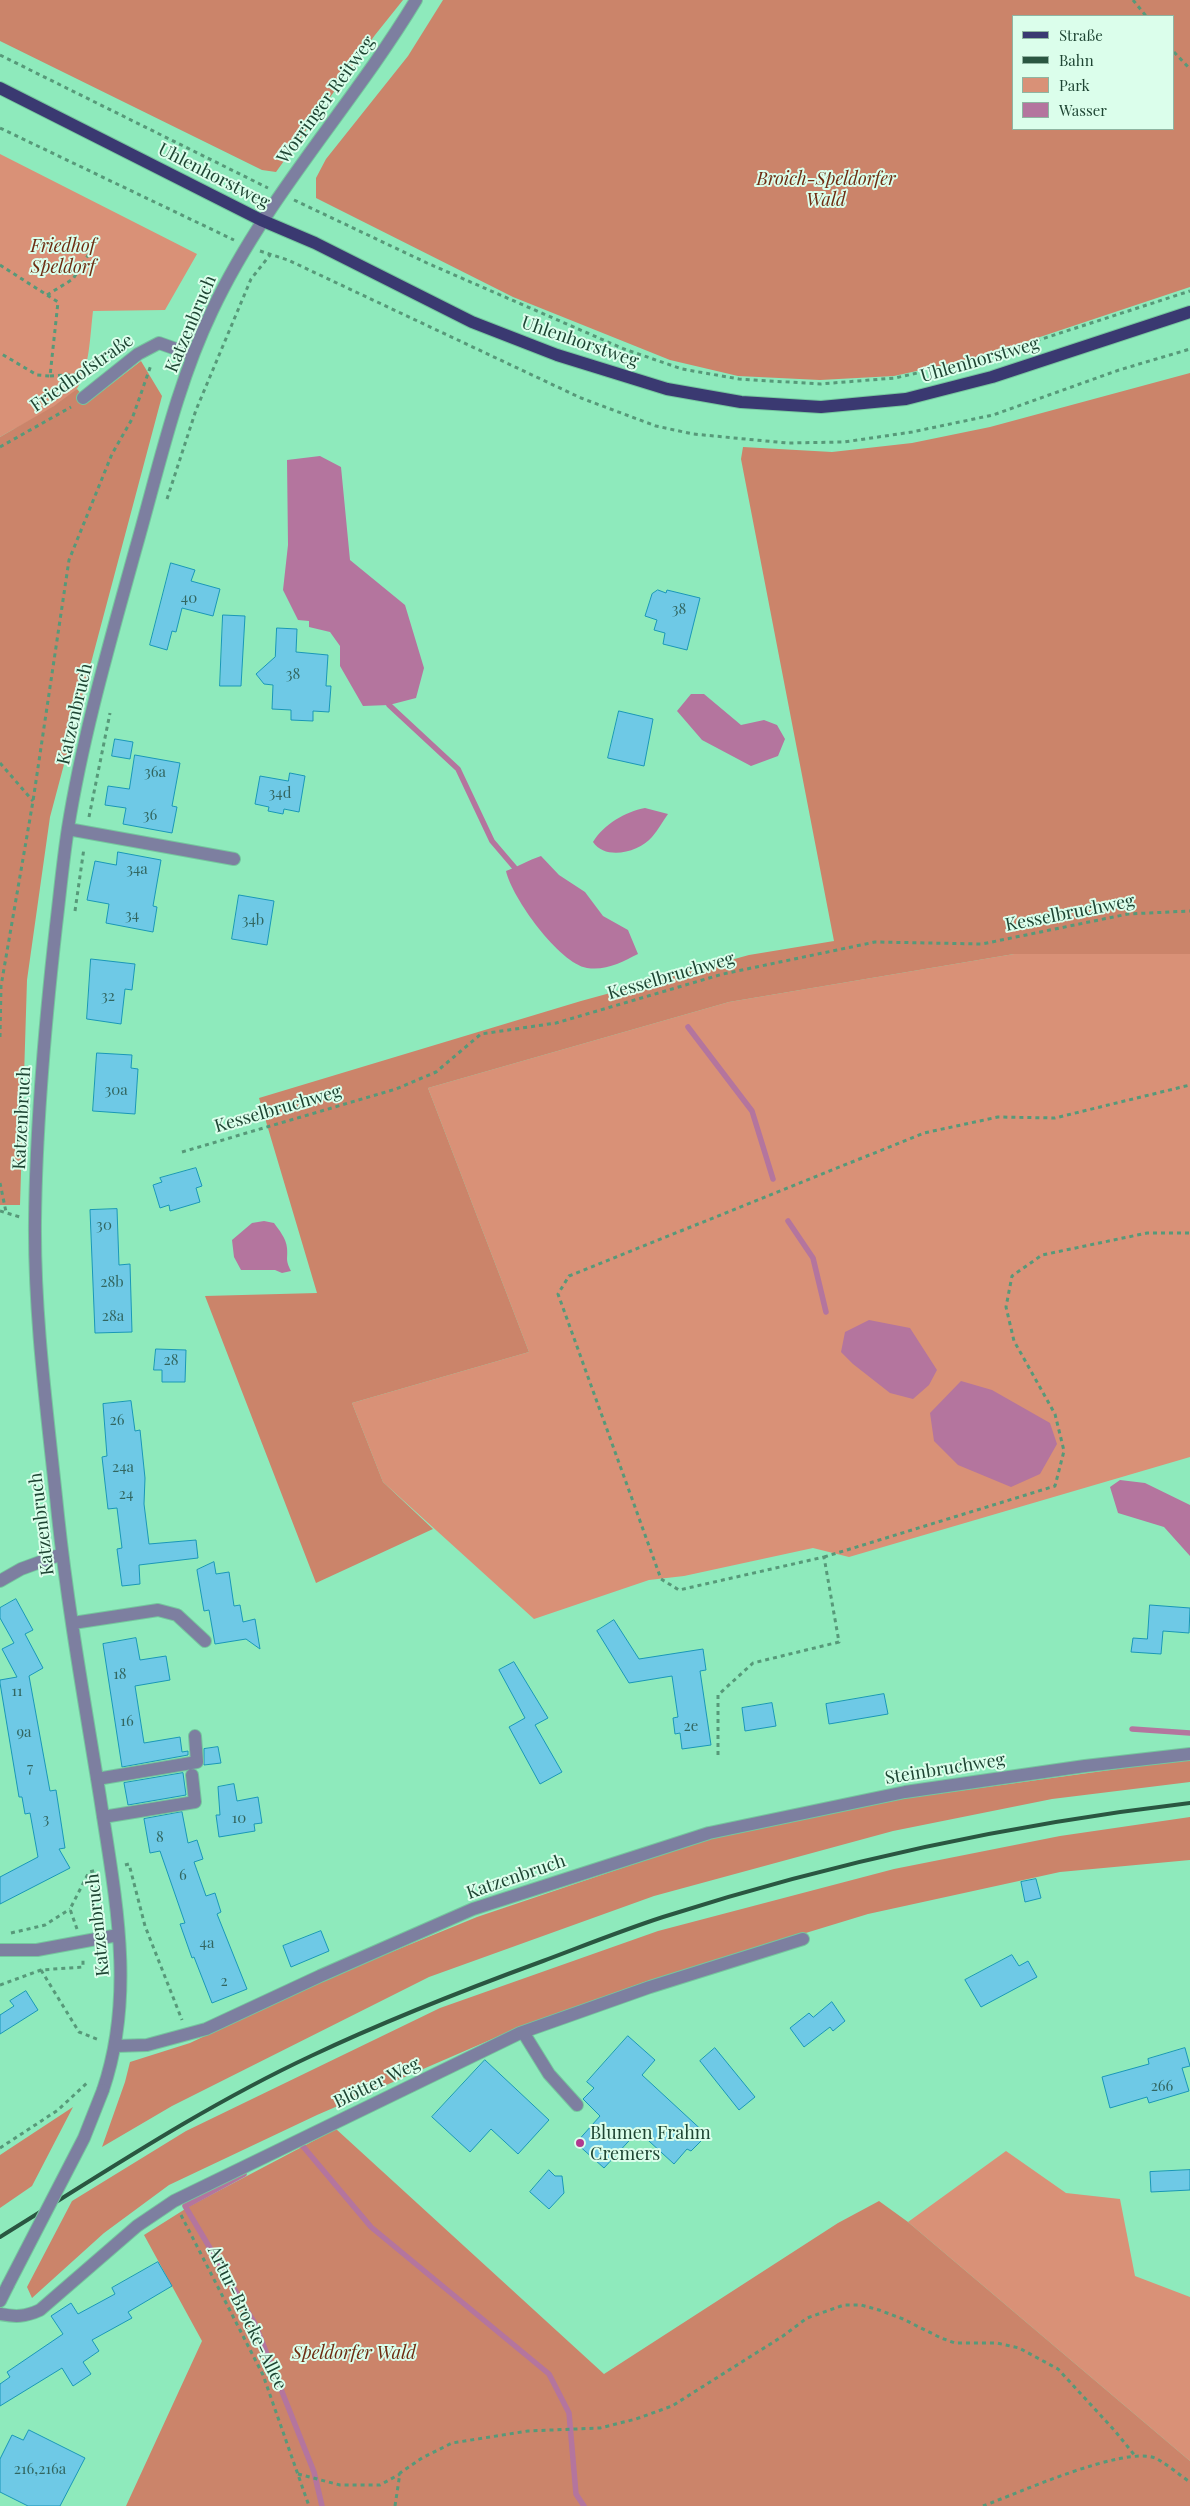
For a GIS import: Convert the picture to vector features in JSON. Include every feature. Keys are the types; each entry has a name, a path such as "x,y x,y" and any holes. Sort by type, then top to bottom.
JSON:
{"main road":[{"name":"Uhlenhorstweg","path":"0,88 261,220 315,243 472,322 557,355 667,389 741,402 821,407 906,399 992,378 1190,312"}],"street":[{"name":"Worringer Reitweg","path":"261,220 395,35 416,0"},
{"name":"Katzenbruch","path":"0,2301 84,2138 103,2090 116,2046 122,1986 118,1935 103,1817 62,1554 38,1322 35,1222 39,1093 68,829 85,742 117,616 170,427 193,354 212,309 261,220"},
{"path":"159,343 193,354"},
{"name":"Friedhofstraße","path":"84,398 138,354 159,343"},
{"path":"68,829 234,859"},
{"path":"0,1581 21,1570 62,1554"},
{"path":"73,1623 158,1610 176,1615 205,1641"},
{"path":"97,1779 197,1762 195,1736"},
{"name":"Steinbruchweg","path":"709,1833 905,1792 1085,1766 1190,1754"},
{"path":"103,1817 196,1802 192,1775"},
{"name":"Katzenbruch","path":"116,2046 148,2045 206,2030 320,1976 473,1909 709,1833"},
{"path":"0,1950 37,1950 118,1935"},
{"name":"Blötter Weg","path":"0,2314 14,2317 28,2316 40,2310 137,2226 174,2201 523,2032 650,1987 803,1939"},
{"path":"523,2032 549,2074 577,2105"}],"path":[{"path":"1133,0 1145,15"},
{"path":"1175,53 1190,69"},
{"path":"0,55 280,194 314,208 427,263 624,349 682,369 739,379 820,384 895,378 980,359 1190,291"},
{"path":"0,128 220,234"},
{"path":"47,295 73,279 94,246"},
{"path":"166,503 203,392 251,279 270,255"},
{"path":"0,265 58,302 50,376"},
{"path":"0,1037 1,986 33,801 69,560 112,454 132,419 159,343"},
{"path":"0,352 37,375 84,374 111,376"},
{"name":"Friedhofstraße","path":"0,447 84,398"},
{"path":"75,917 86,832 111,706"},
{"path":"0,762 33,801"},
{"name":"Kesselbruchweg","path":"182,1152 396,1089 436,1072 481,1034 556,1023 723,974 875,942 982,944 1128,914 1190,911"},
{"path":"1190,1085 1055,1118 998,1117 924,1133 569,1276 558,1294 661,1578 679,1590 731,1576 824,1557 1055,1486 1064,1451 1055,1414 1014,1341 1006,1307 1012,1276 1042,1255 1147,1233 1190,1233"},
{"path":"0,1183 6,1212 0,1211"},
{"path":"718,1755 718,1695 753,1663 839,1642 824,1557"},
{"path":"4,1935 45,1924 70,1909"},
{"path":"0,1985 41,1970 84,1967 82,1941"},
{"path":"41,1970 80,2032 116,2046"},
{"path":"0,2148 58,2110 88,2082 110,2071"},
{"name":"Artur-Brocke-Allee","path":"174,2201 263,2375 308,2506"},
{"path":"298,2474 340,2485 380,2485 422,2458 452,2444 528,2431 600,2428 636,2419 672,2406 783,2336 807,2318 844,2305 861,2305 879,2310 917,2325 941,2338 955,2342 997,2343 1019,2348 1058,2369 1136,2456"},
{"path":"983,2506 1093,2465 1136,2456 1156,2458 1190,2482"},
{"path":"395,2506 400,2473"}],"green space":[{"path":"0,0 403,0 375,35 276,172 262,170 0,41"},
{"name":"Broich-Speldorfer Wald","path":"443,0 1190,0 1190,287 980,357 894,376 820,380 738,376 670,360 513,297 316,198 316,178 326,159 408,56"},
{"name":"Friedhof Speldorf","path":"0,154 197,254 165,310 93,311 87,360 78,387 65,399 0,437"},
{"path":"141,361 162,396 50,817 27,980 20,1205 0,1205 0,437 54,406 77,389 88,402"},
{"path":"1190,373 1190,954 1014,954 729,1002 428,1088 529,1352 352,1403 383,1482 433,1529 316,1583 205,1296 317,1293 259,1098 581,1001 749,955 834,941 741,459 743,447 832,452 912,443 990,427"},
{"path":"1014,954 1190,954 1190,1457 849,1557 813,1548 684,1576 649,1580 534,1619 383,1482 352,1403 529,1352 428,1088 729,1002"},
{"path":"1190,1759 1190,1782 1052,1799 893,1831 654,1896 429,1977 172,2106 102,2147 125,2082 130,2062 190,2043 323,1980 477,1917 711,1838 907,1798"},
{"path":"1190,1817 1190,1860 1060,1872 868,1914 645,1982 520,2027 317,2115 169,2185 104,2233 32,2298 27,2287 72,2201 186,2131 440,2008 658,1931 894,1869 1060,1836"},
{"path":"73,2107 32,2186 0,2208 0,2155"},
{"name":"Speldorfer Wald","path":"336,2129 604,2374 838,2223 879,2201 908,2222 1190,2461 1190,2506 126,2506 202,2341 144,2235 190,2206"},
{"path":"1006,2151 1066,2193 1120,2199 1135,2276 1190,2297 1190,2461 908,2222"}],"water":[{"path":"320,456 341,467 350,560 405,605 424,668 416,698 389,705 363,706 340,666 340,646 330,632 309,627 309,621 298,620 283,590 288,545 287,460"},
{"path":"691,694 704,694 741,725 764,720 777,725 785,739 778,756 751,766 702,740 677,711"},
{"path":"645,808 668,814 654,834 639,847 614,853 599,848 593,842 609,824 630,812"},
{"path":"541,856 559,875 585,892 603,916 628,930 638,954 620,963 594,969 576,964 563,955 538,928 527,912 517,897 506,871"},
{"path":"264,1221 274,1223 284,1238 287,1248 287,1262 291,1271 282,1273 275,1270 241,1270 234,1257 232,1240 252,1223"},
{"path":"869,1320 910,1328 937,1370 929,1385 913,1399 890,1393 853,1364 841,1352 845,1332"},
{"path":"961,1381 992,1390 1050,1423 1057,1444 1040,1474 1011,1487 958,1465 934,1441 930,1413"},
{"path":"1120,1480 1145,1483 1190,1505 1190,1556 1164,1527 1118,1513 1110,1487"}],"building":[{"path":"171,563 195,570 191,581 220,589 213,616 182,608 176,632 172,631 167,650 150,645"},
{"path":"658,590 666,593 667,590 700,598 687,650 663,644 665,633 654,630 657,620 645,616 652,594"},
{"path":"223,615 245,616 241,686 220,686"},
{"path":"277,628 297,629 296,652 328,655 326,686 331,686 329,712 313,711 313,721 291,720 291,710 272,709 273,685 264,684 256,674 275,657"},
{"path":"619,711 653,719 644,766 608,758"},
{"path":"115,739 133,742 130,759 112,756"},
{"path":"135,755 180,763 172,806 177,807 172,833 123,824 126,808 105,805 108,786 129,789"},
{"path":"290,773 305,776 299,812 284,809 283,814 268,811 269,807 255,804 260,776 288,781"},
{"path":"118,852 161,860 153,906 157,907 153,932 106,923 109,904 87,900 95,861 116,865"},
{"path":"239,895 274,901 267,945 232,939"},
{"path":"91,959 135,964 132,990 125,989 121,1024 87,1019"},
{"path":"97,1053 132,1055 131,1068 138,1069 135,1114 93,1111"},
{"path":"196,1168 202,1186 196,1188 200,1202 170,1211 169,1205 160,1208 153,1185 162,1182 160,1178"},
{"path":"117,1209 119,1265 130,1264 132,1332 95,1333 90,1210"},
{"path":"156,1349 186,1350 185,1382 162,1382 162,1370 154,1370"},
{"path":"131,1401 135,1431 140,1430 145,1478 144,1504 149,1544 196,1540 198,1558 139,1565 140,1584 122,1586 117,1549 122,1548 117,1508 108,1509 102,1457 107,1456 103,1404"},
{"path":"214,1562 216,1574 229,1572 234,1606 240,1605 243,1622 255,1619 260,1649 246,1639 215,1644 209,1610 204,1611 197,1570"},
{"path":"16,1599 33,1630 25,1634 43,1668 29,1676 50,1791 56,1790 65,1848 59,1849 70,1868 0,1904 0,1877 38,1857 30,1813 25,1814 22,1797 19,1797 0,1683 0,1680 17,1677 2,1649 14,1643 0,1618 0,1608"},
{"path":"1150,1605 1190,1608 1189,1633 1163,1631 1161,1654 1131,1652 1133,1638 1147,1639"},
{"path":"614,1620 639,1659 703,1649 706,1670 700,1671 711,1745 682,1749 680,1733 675,1734 673,1718 678,1717 672,1676 629,1683 597,1631"},
{"path":"136,1638 140,1660 166,1656 170,1680 135,1686 144,1743 180,1737 182,1752 188,1751 188,1755 122,1767 103,1644"},
{"path":"514,1662 548,1718 535,1725 562,1772 540,1784 509,1727 525,1718 499,1670"},
{"path":"884,1694 888,1714 829,1724 826,1704"},
{"path":"772,1703 776,1726 745,1731 742,1708"},
{"path":"218,1747 221,1763 204,1765 204,1749"},
{"path":"183,1773 186,1795 128,1805 124,1783"},
{"path":"234,1784 237,1801 258,1797 262,1823 254,1824 255,1831 219,1837 216,1815 220,1815 218,1787"},
{"path":"182,1812 188,1843 197,1840 203,1859 194,1862 206,1896 215,1893 221,1912 217,1914 247,1989 212,2003 194,1957 192,1958 180,1924 185,1923 160,1851 150,1853 144,1819"},
{"path":"1036,1879 1041,1898 1025,1902 1021,1882"},
{"path":"321,1931 329,1951 291,1967 283,1946"},
{"path":"1012,1955 1019,1966 1028,1961 1037,1977 981,2007 965,1980"},
{"path":"26,1991 38,2010 0,2034 0,2015 14,2006 10,2001"},
{"path":"832,2002 845,2021 833,2031 830,2027 804,2047 790,2028 809,2013 813,2017"},
{"path":"628,2036 655,2060 642,2075 707,2135 691,2151 687,2149 674,2164 638,2131 604,2168 576,2143 600,2116 583,2099 594,2088 587,2082"},
{"path":"715,2048 755,2097 739,2110 700,2061"},
{"path":"1185,2048 1190,2066 1182,2068 1189,2091 1149,2103 1147,2097 1110,2108 1102,2077 1149,2064 1148,2059"},
{"path":"485,2060 549,2120 518,2154 491,2129 470,2152 432,2117"},
{"path":"549,2170 555,2176 562,2176 564,2193 549,2209 530,2192"},
{"path":"1190,2170 1190,2190 1151,2192 1150,2172"},
{"path":"158,2262 172,2286 128,2312 132,2318 92,2340 99,2351 83,2362 91,2374 73,2386 62,2368 0,2406 0,2384 10,2377 7,2372 63,2334 51,2316 71,2303 78,2314 115,2294 112,2288"},
{"path":"29,2430 85,2458 60,2506 28,2506 0,2492 0,2459 12,2435 23,2440"}],"waterway":[{"path":"389,705 458,769 492,841 515,868"},
{"path":"688,1027 752,1111 773,1179"},
{"path":"788,1221 813,1258 826,1312"},
{"path":"1132,1729 1190,1733"},
{"path":"301,2144 371,2227 549,2374 569,2413 576,2494 584,2506"},
{"path":"244,2174 185,2206 255,2324 314,2472 322,2506"}],"railway":[{"path":"0,2237 192,2119 311,2056 397,2018 484,1983 618,1933 728,1897 858,1862 924,1847 1056,1822 1190,1803"}],"place":[{"name":"Blumen Frahm Cremers","path":"580,2143"}]}
